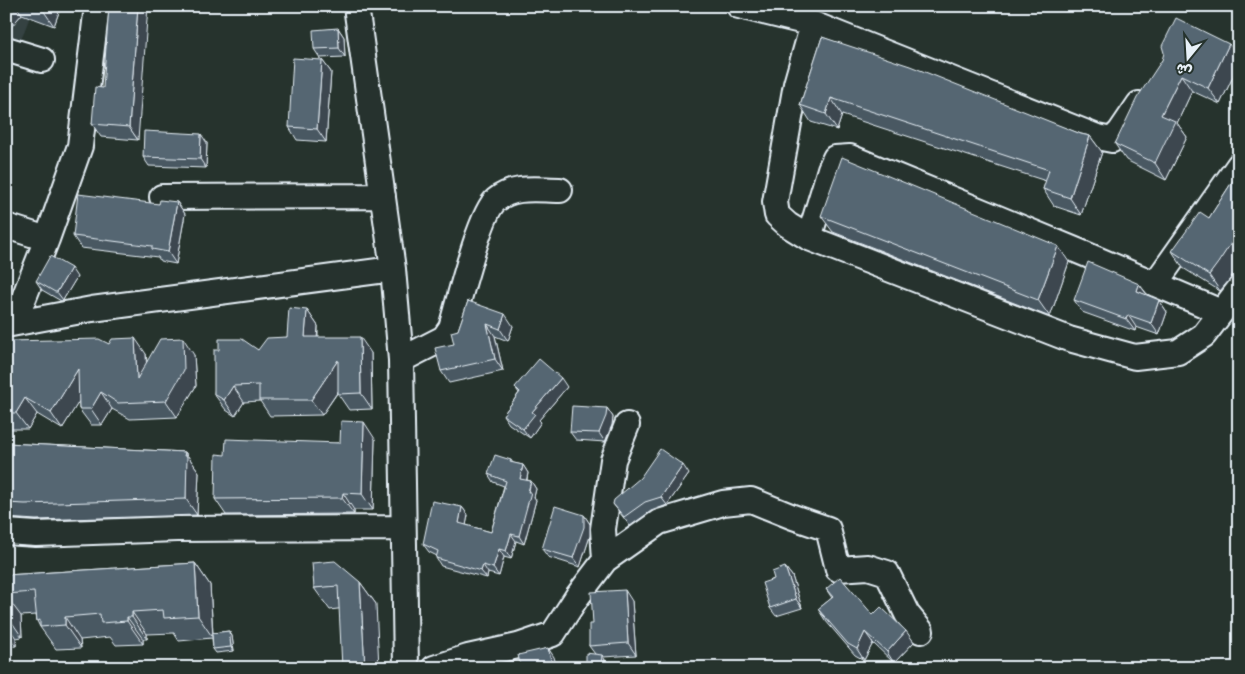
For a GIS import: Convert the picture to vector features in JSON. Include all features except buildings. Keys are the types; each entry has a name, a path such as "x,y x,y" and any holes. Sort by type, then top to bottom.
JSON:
{"street":[{"path":"10,324 47,240 80,146 97,6"},
{"path":"356,6 393,269 401,360 406,668"},
{"path":"739,6 813,24 1097,137 1112,140 1120,132 1151,84"},
{"path":"813,24 796,84 775,202 777,215 788,225 809,238 1069,339 1135,357 1178,352 1204,335 1239,289"},
{"path":"6,49 42,60"},
{"path":"809,238 835,158 850,157 1221,312"},
{"path":"1155,284 1239,165"},
{"path":"401,360 444,338 451,328 482,224 495,200 519,189 560,190"},
{"path":"162,197 383,196"},
{"path":"6,226 47,240"},
{"path":"10,324 92,309 393,269"},
{"path":"605,560 603,530 613,460 627,425"},
{"path":"434,668 498,660 518,646 553,634 577,597 605,560 660,522 723,503 751,500 828,529 838,569 868,567 887,573 907,614 921,632"},
{"path":"6,532 36,534 177,529 403,528"}],"shaded area":[{"path":"6,6 34,6 6,79"}]}
